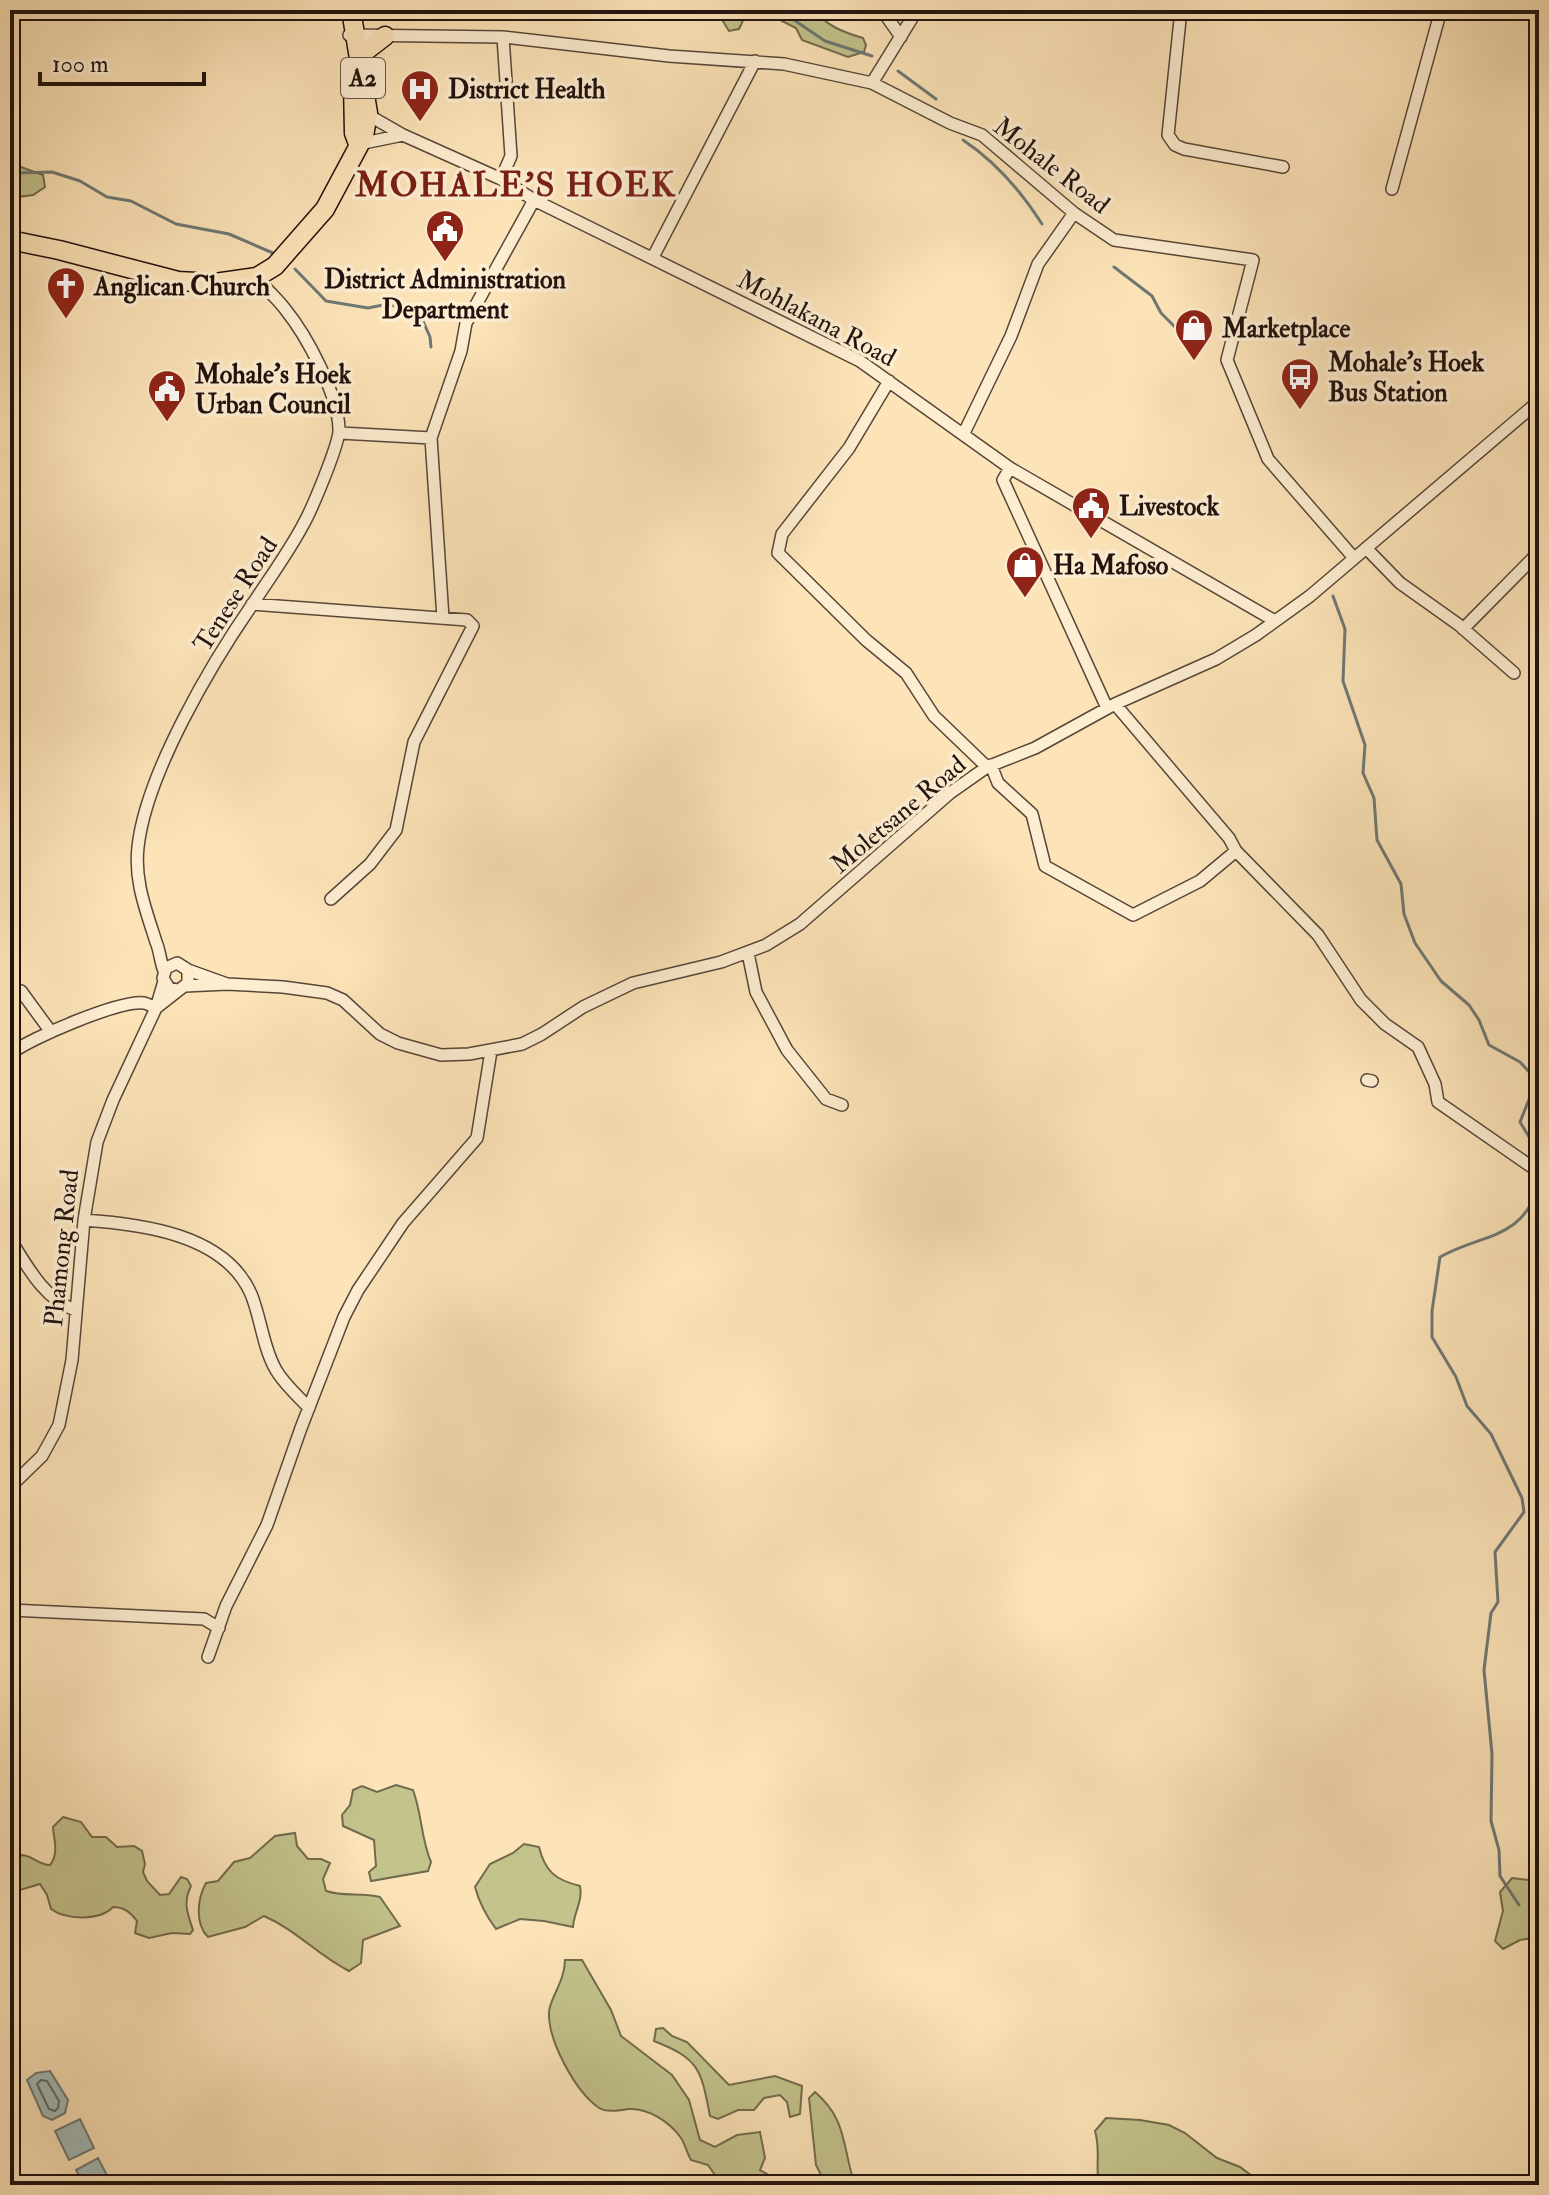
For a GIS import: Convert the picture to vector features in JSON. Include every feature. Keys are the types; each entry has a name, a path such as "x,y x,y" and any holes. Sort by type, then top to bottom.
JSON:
{"main road":[{"name":"A2","path":"257,277 275,266 325,209 364,136 348,10"},
{"name":"A2","path":"352,34 359,56 361,112"},
{"path":"359,56 385,36"},
{"path":"10,240 178,281 215,283 257,277"}],"street":[{"path":"882,10 901,37"},
{"path":"872,83 917,10"},
{"path":"1181,10 1168,135 1175,145 1184,149 1283,167"},
{"path":"1392,189 1441,10"},
{"name":"Mohale Road","path":"352,34 503,37 669,56 784,64 872,83 950,123 982,135 1074,213 1114,240 1253,260 1227,360 1268,459 1354,558"},
{"path":"501,179 511,156 503,37"},
{"path":"653,257 755,61"},
{"name":"Mohlakana Road","path":"361,112 403,135 501,179 534,200 860,361 1010,468 1275,621"},
{"path":"358,144 403,135"},
{"path":"443,618 431,438 461,351 466,323 487,290 534,200"},
{"path":"964,433 1011,336 1038,264 1074,213"},
{"path":"257,277 284,307 314,357 337,412 340,433 431,438"},
{"path":"889,381 849,448 782,534 778,553 866,640 906,673 934,716 989,766 1008,795 1032,814 1045,866 1133,915 1200,881 1236,851"},
{"name":"Moletsane Road","path":"181,988 227,984 283,987 335,996 353,1007 380,1034 417,1050 441,1055 491,1051 522,1044 583,1007 633,983 748,953 800,924 950,793 989,766 1035,748 1111,706 1216,659 1275,621 1539,401"},
{"name":"Tenese Road","path":"164,976 158,948 143,909 138,878 137,849 152,791 208,677 252,604 283,562 314,506 340,433"},
{"path":"1010,468 1003,480 1111,706 1150,743 1185,789 1229,838 1236,851 1318,935 1361,1000 1385,1024 1418,1047 1435,1084 1438,1102 1539,1172"},
{"path":"1366,548 1400,583 1463,629 1514,673"},
{"path":"1463,629 1539,552"},
{"path":"252,604 467,620 473,626 414,742 396,830 370,864 331,899"},
{"path":"158,948 166,951 182,967 189,979 181,988 169,988 164,976 169,965 182,967"},
{"path":"748,953 756,992 787,1050 826,1099 842,1105"},
{"name":"Moletsane Road","path":"182,967 227,984"},
{"name":"Phamong Road","path":"10,1487 42,1456 59,1425 72,1360 84,1220 97,1142 156,1008 164,976"},
{"name":"Phamong Road","path":"156,1008 181,988"},
{"path":"21,991 51,1032"},
{"path":"10,1054 71,1023 129,1005 143,1003 156,1008"},
{"path":"208,1657 226,1606 267,1525 344,1317 358,1290 403,1223 477,1138 491,1051"},
{"path":"84,1220 126,1223 155,1230 205,1246 226,1263 241,1276 251,1294 275,1369 309,1408"},
{"path":"10,1239 36,1278 59,1304 75,1310"},
{"path":"10,1610 204,1619 219,1628"}],"green space":[{"path":"716,10 748,10 739,29 729,31"},
{"path":"776,10 813,10 836,28 863,38 866,45 864,52 848,57 802,40 796,28 780,20"},
{"path":"10,163 43,175 45,187 33,195 10,198"},
{"path":"396,1785 413,1790 431,1862 428,1871 371,1881 369,1872 376,1866 374,1840 343,1826 342,1815 350,1805 353,1790 362,1786 377,1792"},
{"path":"63,1817 81,1822 92,1837 106,1837 117,1847 134,1846 142,1851 143,1872 160,1895 169,1894 181,1877 187,1879 191,1886 187,1902 193,1930 190,1934 172,1933 149,1938 135,1933 137,1921 124,1909 113,1907 100,1915 74,1917 51,1909 40,1884 20,1890 10,1888 10,1865 22,1855 43,1864 50,1865 53,1861 53,1827"},
{"path":"295,1833 297,1846 308,1859 330,1863 323,1879 326,1891 380,1897 400,1926 363,1940 361,1963 349,1971 264,1916 245,1927 208,1937 201,1925 199,1904 206,1883 218,1881 234,1862 250,1858 275,1836"},
{"path":"524,1844 539,1847 553,1874 580,1886 573,1927 520,1919 496,1929 486,1914 475,1887 490,1864"},
{"path":"1512,1878 1529,1880 1539,1887 1539,1937 1520,1940 1503,1949 1495,1941 1503,1911 1500,1892"},
{"path":"565,1960 582,1960 611,2010 621,2036 672,2075 689,2100 700,2140 715,2147 737,2135 760,2132 765,2158 760,2170 786,2185 722,2185 708,2165 691,2160 681,2138 658,2117 636,2109 603,2110 590,2100 572,2078 558,2051 550,2024 550,2007 563,1975"},
{"path":"663,2028 687,2042 729,2085 775,2076 802,2086 800,2114 790,2117 787,2102 780,2095 764,2098 754,2110 738,2110 718,2119 710,2116 696,2068 681,2054 654,2041 656,2029"},
{"path":"815,2092 839,2124 855,2185 826,2185 816,2165 809,2098"},
{"path":"1106,2118 1169,2125 1185,2133 1217,2158 1240,2167 1264,2185 1099,2185 1095,2131"}],"water":[{"path":"50,2071 68,2100 65,2113 52,2120 43,2116 27,2080 36,2073"},
{"path":"80,2119 94,2148 69,2160 55,2131"},
{"path":"98,2158 112,2185 84,2185 76,2170"}],"waterway":[{"path":"772,10 788,16 825,41 872,56"},
{"path":"898,71 936,99"},
{"path":"963,140 1007,178 1042,224"},
{"path":"10,171 52,172 80,181 107,197 131,201 176,224 229,234 273,253"},
{"path":"1114,267 1152,296 1161,313 1181,333"},
{"path":"295,269 326,301 368,308 388,304 407,310 423,321 431,347"},
{"path":"1333,596 1345,629 1343,681 1365,745 1363,773 1374,798 1377,840 1401,884 1404,914 1415,943 1441,981 1469,1005 1489,1045 1520,1062 1532,1075 1530,1097 1520,1122 1531,1140 1539,1144"},
{"path":"1519,1905 1500,1876 1499,1850 1491,1821 1492,1754 1484,1670 1491,1613 1498,1602 1495,1552 1524,1512 1522,1498 1491,1434 1467,1406 1456,1377 1432,1337 1432,1311 1440,1257 1511,1226 1532,1203 1539,1185"}],"place":[{"name":"District Health","path":"420,123"},
{"name":"District Administration Department","path":"445,263"},
{"name":"Anglican Church","path":"66,320"},
{"name":"Marketplace","path":"1194,362"},
{"name":"Mohale's Hoek Bus Station","path":"1300,411"},
{"name":"Mohale's Hoek Urban Council","path":"167,423"},
{"name":"Livestock","path":"1091,540"},
{"name":"Ha Mafoso","path":"1025,599"}],"district":[{"name":"MOHALE'S HOEK","path":"516,184"}]}
